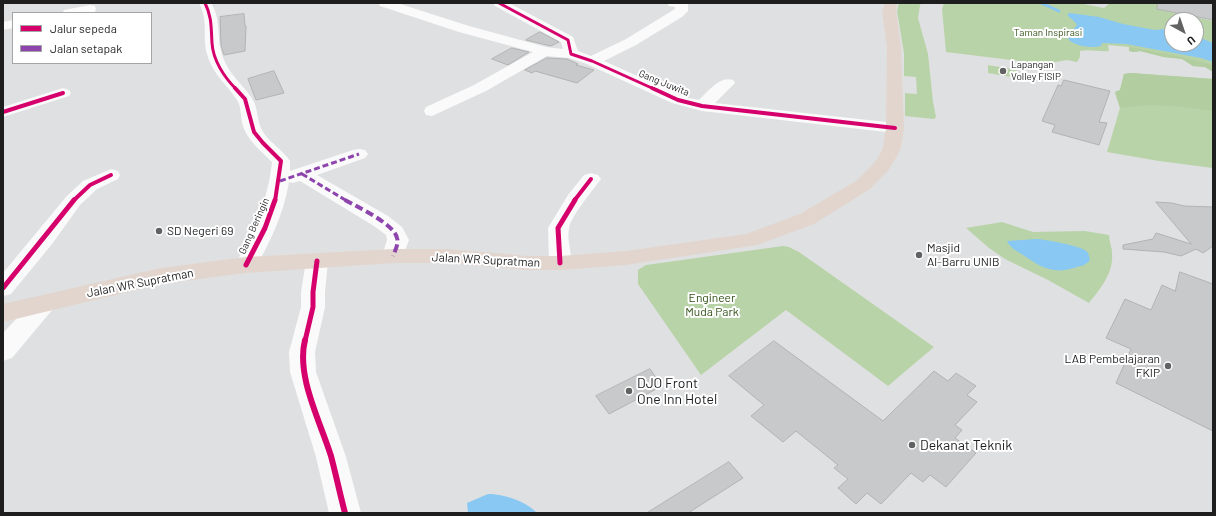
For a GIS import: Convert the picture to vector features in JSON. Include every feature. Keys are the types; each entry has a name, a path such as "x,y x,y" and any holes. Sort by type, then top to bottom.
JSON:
{"highway":[{"name":"Jalan WR Supratman","path":"3,313 161,276 246,265 393,256 448,256 528,263 560,263 622,259 749,240 807,219 863,185 882,167 892,148 895,128 894,47 889,11 891,3"}],"street":[{"name":"Gang Beringin","path":"205,3 211,13 213,25 211,46 215,58 225,75 245,98 253,131 260,141 271,149 281,162 280,181 273,210 257,246 246,265"},
{"name":"Gang Juwita","path":"384,3 464,29 545,51 571,54 592,61 678,100 702,106 895,128"},
{"path":"499,3 568,40 571,54"},
{"path":"592,61 631,42 677,14 682,5 673,3"},
{"path":"74,12 90,9"},
{"path":"432,111 480,88 545,51"},
{"path":"702,106 727,83"},
{"path":"3,112 64,93"},
{"path":"280,181 359,154"},
{"path":"302,174 381,221 395,232 398,240 393,256"},
{"path":"3,288 44,239 73,201 90,185 111,175"},
{"path":"560,263 558,228 575,199 591,180"},
{"path":"317,261 313,292 313,307 302,352 303,372 331,458 345,513"},
{"path":"3,351 45,303"}],"green space":[{"path":"899,3 922,3 920,5 918,18 928,54 936,117 934,119 905,116 905,93 917,94 916,77 904,76 904,53 897,11"},
{"name":"Taman Inspirasi","path":"944,3 1079,3 1104,8 1110,3 1159,3 1157,9 1171,12 1164,12 1164,52 1204,52 1204,19 1213,21 1213,72 1205,67 1193,66 1182,59 1164,57 1140,51 1134,52 1129,51 1129,47 1108,45 1109,51 1080,51 1080,57 1077,62 1067,60 1044,64 946,52 942,9"},
{"path":"1129,47 1178,56 1213,65 1213,72 1205,67 1193,66 1182,59 1164,57 1140,51 1129,51"},
{"name":"Lapangan Volley FISIP","path":"988,65 1017,70 1018,78 988,73"},
{"path":"1131,73 1213,79 1213,168 1107,152 1120,108 1115,92 1120,90 1124,74"},
{"path":"1131,73 1213,79 1213,111 1174,106 1147,105 1120,108 1115,92 1120,90 1124,74"},
{"path":"1002,222 1033,232 1085,231 1109,235 1112,260 1109,274 1089,303 1048,280 1005,259 989,248 966,228"},
{"name":"Engineer Muda Park","path":"783,246 799,252 934,347 888,386 786,310 701,375 638,284 638,270 646,265"}],"water":[{"path":"1070,13 1099,17 1123,24 1155,30 1164,29 1164,51 1126,44 1102,43 1101,46 1093,47 1076,44 1069,40 1068,36 1077,25 1067,15"},
{"path":"1204,39 1213,43 1213,62 1201,58 1169,52 1204,52"},
{"path":"1036,239 1062,243 1083,249 1088,253 1090,260 1084,265 1069,269 1048,269 1016,251 1007,241"},
{"path":"488,494 500,495 514,499 527,505 537,513 468,513 467,503"}],"building":[{"path":"1158,3 1213,3 1213,20 1204,18 1204,12 1172,12 1157,9"},
{"path":"244,14 246,26 245,51 224,55 221,45 220,17"},
{"path":"540,32 559,42 551,46 526,40"},
{"path":"512,48 529,52 508,65 492,59"},
{"path":"547,58 567,59 578,64 576,65 594,70 577,83 535,71 532,73 525,70"},
{"path":"274,71 284,93 256,100 248,79"},
{"path":"1064,80 1110,91 1099,122 1107,123 1099,145 1052,132 1055,125 1042,121 1058,85 1061,86"},
{"path":"1156,202 1172,203 1184,206 1213,207 1213,246 1203,253 1196,249 1181,256 1164,252 1123,249 1123,245 1153,239 1156,233 1191,244"},
{"name":"LAB Pembelajaran FKIP","path":"1180,272 1213,284 1213,431 1116,383 1131,349 1106,338 1125,299 1151,310 1162,285 1175,291"},
{"path":"774,341 883,421 934,371 948,381 956,373 976,386 967,395 977,402 955,425 962,430 955,438 976,453 946,487 930,475 923,482 911,473 881,504 867,493 856,504 838,488 848,479 834,468 838,465 796,431 783,442 751,416 764,405 729,376"},
{"name":"DJO Front One Inn Hotel","path":"650,369 662,386 609,414 596,396"},
{"path":"729,462 743,478 688,513 647,513"}],"waterway":[{"path":"1041,3 1059,11"}],"marked path":[{"path":"280,181 359,154"},
{"path":"302,174 381,221 395,232 398,240 393,256"}],"cycle path":[{"path":"205,3 211,18 213,49 219,65 227,78 245,99 252,128 257,136 281,161 278,189 270,215 246,265"},
{"path":"499,3 568,40 571,54 592,61 678,100 702,106 895,128"},
{"path":"3,112 63,93"},
{"path":"3,288 44,239 73,201 90,185 111,175"},
{"path":"560,263 558,228 575,199 591,179"},
{"path":"317,261 313,292 313,307 302,352 303,372 331,457 345,513"}],"place":[{"name":"Lapangan Volley FISIP","path":"1003,71"},
{"name":"SD Negeri 69","path":"159,231"},
{"name":"Masjid Al-Barru UNIB","path":"919,255"},
{"name":"LAB Pembelajaran FKIP","path":"1168,366"},
{"name":"DJO Front One Inn Hotel","path":"629,391"},
{"name":"Dekanat Teknik","path":"912,445"}]}
